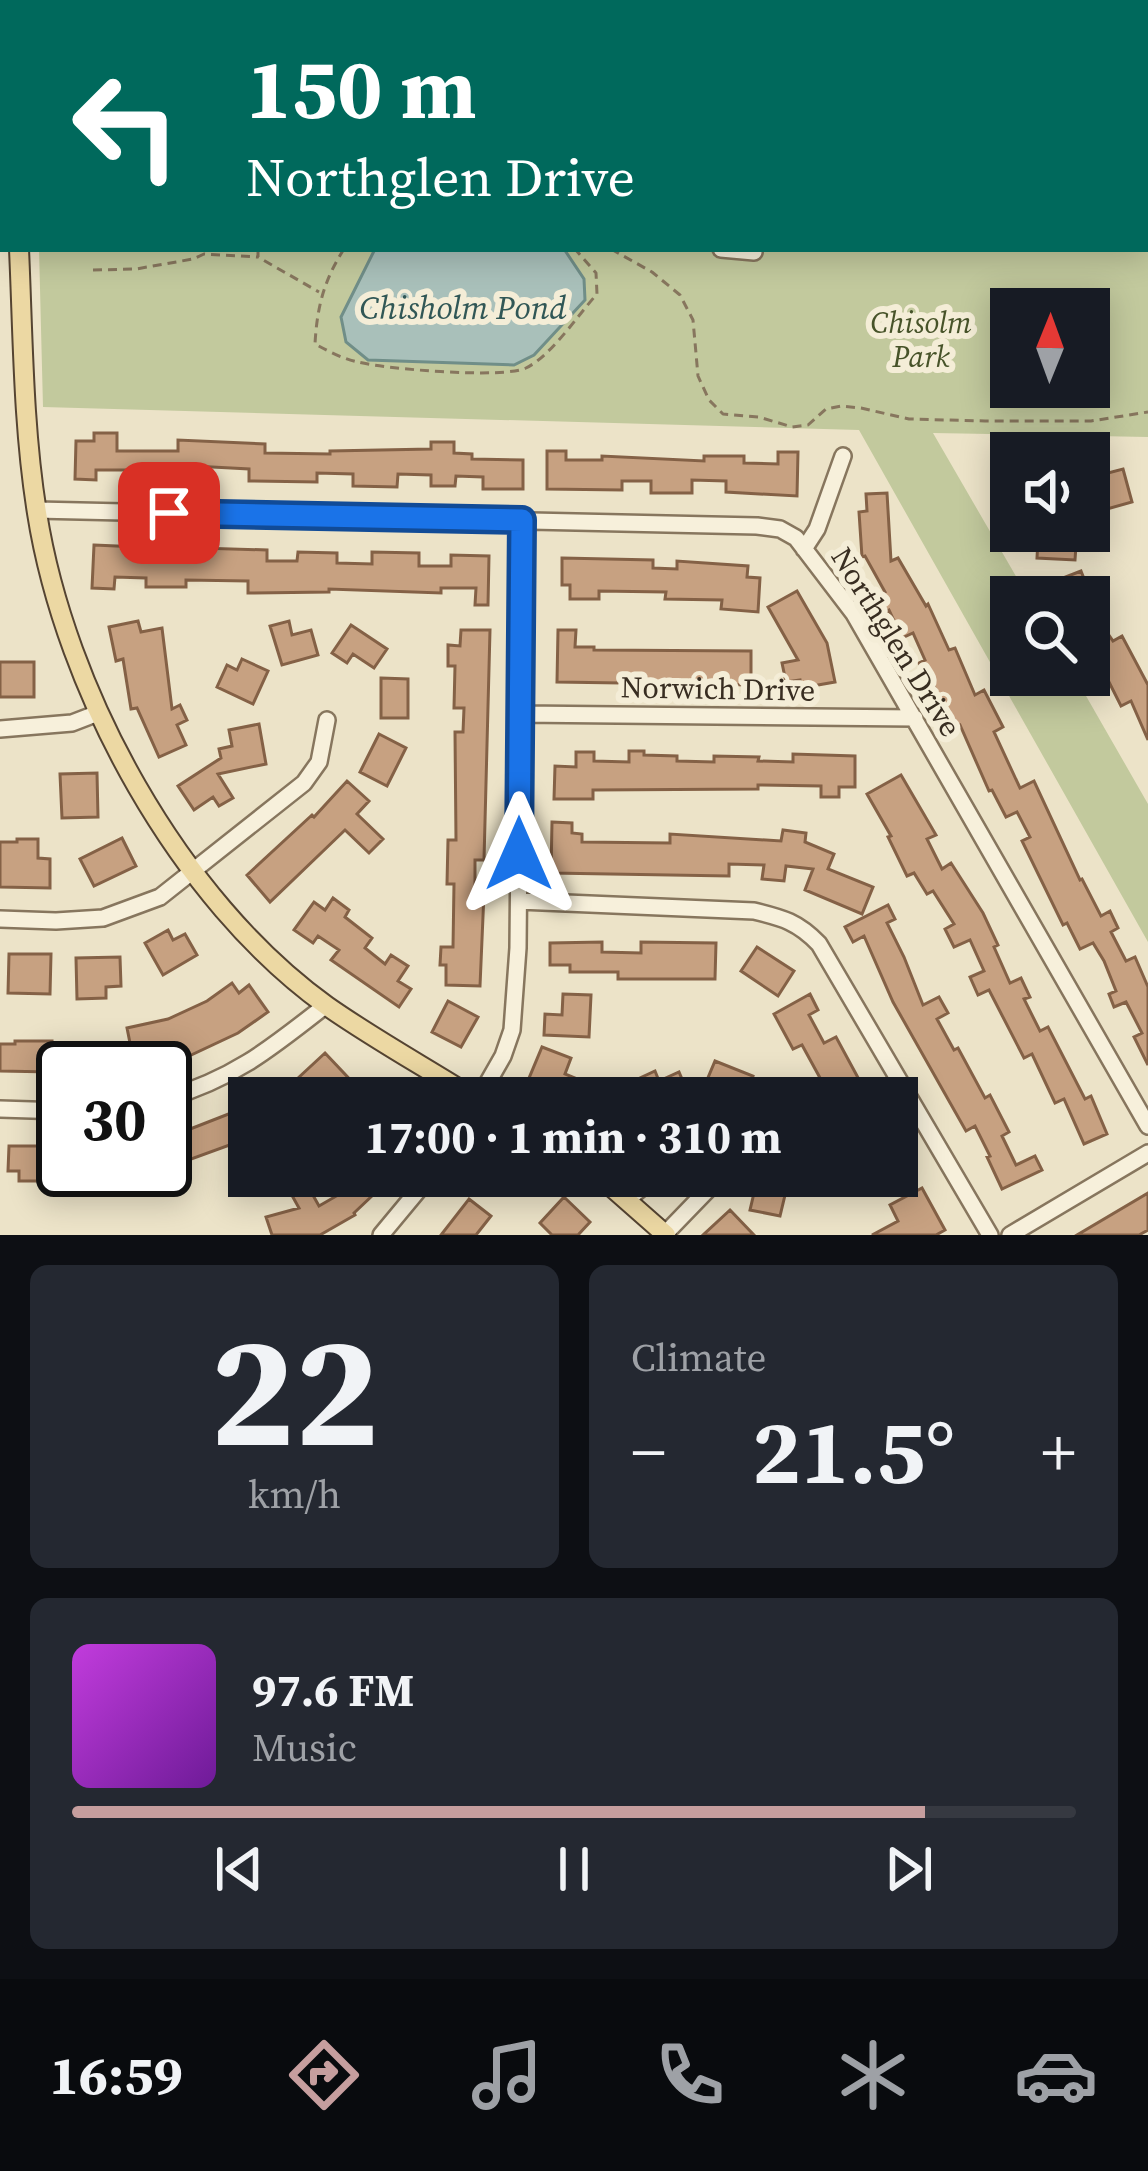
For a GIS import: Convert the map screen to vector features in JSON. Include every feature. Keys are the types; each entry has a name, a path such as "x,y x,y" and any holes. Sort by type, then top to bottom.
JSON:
{"main road":[{"path":"19,252 36,510 61,619 98,713 150,808 219,904 247,934 326,1005 443,1077"},
{"path":"625,1197 665,1235"}],"street":[{"path":"804,548 817,529 844,456"},
{"name":"Northglen Drive","path":"36,510 780,529 796,538 854,614 1148,1126"},
{"path":"490,1077 512,1030 518,948 522,520"},
{"path":"0,729 72,723 98,713"},
{"name":"Norwich Drive","path":"520,714 915,718"},
{"path":"0,919 103,918 160,897 304,783 315,771 327,720"},
{"path":"519,902 754,911 804,928 819,944 990,1235"},
{"path":"192,1089 260,1057 326,1005"},
{"path":"0,1109 36,1110"},
{"path":"1010,1235 1148,1154"},
{"path":"381,1235 413,1197"},
{"path":"665,1235 701,1197"}],"path":[{"path":"258,252 258,257"},
{"path":"342,252 321,293 315,344 350,360 411,370 513,372 543,356 597,294 596,272 577,252"},
{"path":"616,252 680,295 693,320 698,376 709,400 723,413 792,427 808,425 826,409 841,406 909,419 1091,421 1148,412"},
{"path":"93,270 136,269 204,254 258,257 321,293"}],"green space":[{"name":"Chisolm Park","path":"39,252 1148,252 1148,437 1110,436 1110,432 933,433 990,531 990,552 1002,552 1016,576 990,576 990,662 859,430 43,407"},
{"name":"Chisolm Park","path":"1009,696 1086,696 1148,804 1148,942"}],"water":[{"name":"Chisholm Pond","path":"374,252 566,252 584,279 585,300 534,355 514,365 368,360 346,342 341,317"}],"building":[{"path":"94,433 117,433 117,451 178,451 178,440 265,444 265,453 330,454 431,449 431,442 454,442 454,453 472,454 472,459 523,460 523,489 483,489 483,477 456,476 455,486 431,486 431,475 398,474 397,487 353,486 353,474 317,473 317,482 249,481 249,469 194,466 194,481 125,480 125,470 96,470 96,480 75,479 76,441 94,441"},
{"path":"547,451 566,451 566,460 602,460 602,456 704,461 704,456 744,456 744,463 778,464 778,452 798,452 797,496 726,492 726,481 692,480 692,493 651,493 651,481 622,481 622,490 547,489"},
{"path":"1123,469 1132,502 1110,508 1110,472"},
{"path":"887,493 891,561 898,558 928,604 949,650 955,648 975,695 984,690 1003,727 994,732 1020,788 1034,781 1101,916 1110,911 1118,928 1111,932 1126,961 1135,957 1148,987 1148,1065 1134,1037 1142,1033 1126,1002 1114,1007 1109,994 1116,991 1104,961 1093,943 1080,949 1067,923 1063,925 1022,841 1030,837 1017,812 1006,817 989,791 960,725 954,728 933,684 928,686 919,663 925,660 913,633 902,638 878,596 885,592 862,557 859,512 867,511 866,494"},
{"path":"94,545 138,547 137,557 168,557 167,547 267,550 267,561 297,561 298,552 337,553 337,563 372,564 372,552 419,553 419,566 451,566 451,555 489,556 488,605 475,605 476,588 441,588 441,593 329,589 248,593 248,581 186,580 186,587 146,587 146,578 115,577 114,589 92,588"},
{"path":"1037,552 1076,552 1075,560 1037,558"},
{"path":"562,558 653,560 653,568 677,569 677,561 748,566 747,577 760,578 758,612 721,609 722,600 665,599 666,592 599,591 599,599 570,599 570,585 562,585"},
{"path":"797,591 827,643 835,682 801,688 800,680 786,682 782,663 798,660 768,607"},
{"path":"138,621 141,632 162,628 172,709 180,705 187,720 177,725 186,745 159,757 137,708 131,709 123,659 116,661 109,627"},
{"path":"289,621 292,635 311,630 318,655 282,665 270,626"},
{"path":"351,625 387,649 374,668 353,654 347,663 332,653"},
{"path":"461,630 490,630 484,860 475,860 475,893 484,893 480,986 446,985 446,965 440,965 441,947 453,947 454,884 447,884 448,840 456,840 455,732 463,732 464,708 454,708 455,666 448,666 448,645 460,646"},
{"path":"558,630 576,630 575,647 594,650 751,651 751,685 557,682"},
{"path":"1122,636 1148,685 1148,740 1131,701 1121,706 1110,684 1110,637 1113,641"},
{"path":"242,659 268,671 253,704 217,687 227,665 237,670"},
{"path":"0,662 34,662 34,697 0,697"},
{"path":"381,678 408,679 408,718 381,718"},
{"path":"259,724 266,764 218,774 233,798 219,806 213,797 194,810 178,786 221,758 219,749 232,746 229,730"},
{"path":"379,734 406,748 387,786 360,772"},
{"path":"629,751 677,756 677,761 714,762 714,756 793,762 793,754 855,756 855,787 839,787 839,797 821,797 821,786 758,785 758,789 593,790 593,799 554,799 555,766 576,767 576,752 594,752 594,761 629,762"},
{"path":"97,773 98,817 62,818 60,774"},
{"path":"901,775 936,835 927,839 942,869 951,863 983,913 1010,983 1021,978 1030,997 1024,999 1040,1031 1048,1027 1085,1099 1091,1096 1107,1134 1084,1144 1064,1099 1055,1103 1032,1054 1024,1058 989,990 978,995 970,977 984,971 970,940 954,947 945,929 954,924 933,891 927,894 914,873 907,876 867,794"},
{"path":"347,781 369,801 357,814 383,839 369,853 345,830 270,902 247,875 314,817"},
{"path":"552,822 572,823 572,833 582,834 582,842 670,843 670,834 781,841 783,830 806,833 805,842 834,854 828,869 873,887 862,914 805,890 813,869 786,866 784,881 762,879 764,865 729,864 729,876 551,873"},
{"path":"122,838 136,866 94,886 80,859"},
{"path":"38,839 38,858 50,859 50,888 0,887 0,842"},
{"path":"333,898 349,910 345,917 372,938 365,948 385,964 391,955 408,966 398,981 411,989 399,1007 331,960 339,950 318,936 313,943 294,930 314,902 325,910"},
{"path":"888,905 895,919 887,923 923,1005 939,997 948,1013 937,1019 985,1098 990,1095 1009,1132 1002,1136 1016,1165 1035,1156 1042,1170 1002,1189 975,1126 966,1131 893,1002 864,936 853,942 845,927"},
{"path":"168,930 173,940 185,934 197,955 163,975 145,943"},
{"path":"602,942 602,952 641,953 641,942 716,943 715,979 618,979 618,972 570,972 570,965 550,965 550,943"},
{"path":"757,947 794,971 778,996 741,971"},
{"path":"9,954 51,954 50,994 8,993"},
{"path":"120,957 121,986 106,987 106,998 77,999 76,958"},
{"path":"232,983 239,993 249,985 268,1012 238,1033 192,1055 192,1041 130,1041 127,1028 168,1019"},
{"path":"563,994 591,995 589,1037 544,1035 545,1014 562,1015"},
{"path":"810,994 818,1010 809,1015 824,1043 836,1037 858,1077 820,1077 802,1045 793,1049 774,1014"},
{"path":"448,1001 478,1017 461,1047 432,1032"},
{"path":"36,1041 36,1072 0,1071 0,1044"},
{"path":"542,1047 571,1058 565,1074 572,1077 530,1077"},
{"path":"325,1053 348,1077 299,1077"},
{"path":"715,1061 753,1076 753,1077 708,1077"},
{"path":"228,1114 228,1146 192,1159 192,1128"},
{"path":"9,1146 36,1146 36,1181 19,1181 19,1171 8,1171"},
{"path":"922,1188 945,1230 936,1235 872,1235 898,1221 890,1205 918,1197"},
{"path":"1148,1193 1148,1230 1139,1235 1077,1235"},
{"path":"293,1197 314,1197 319,1206 335,1197 371,1197 355,1215 320,1235 272,1235 266,1217 299,1208"},
{"path":"564,1197 590,1222 578,1235 552,1235 540,1223"},
{"path":"753,1197 785,1197 780,1216 750,1210"},
{"path":"469,1199 491,1216 476,1235 441,1235"},
{"path":"730,1210 754,1235 703,1235"}],"route":[{"path":"169,513 522,520 519,854"}]}
